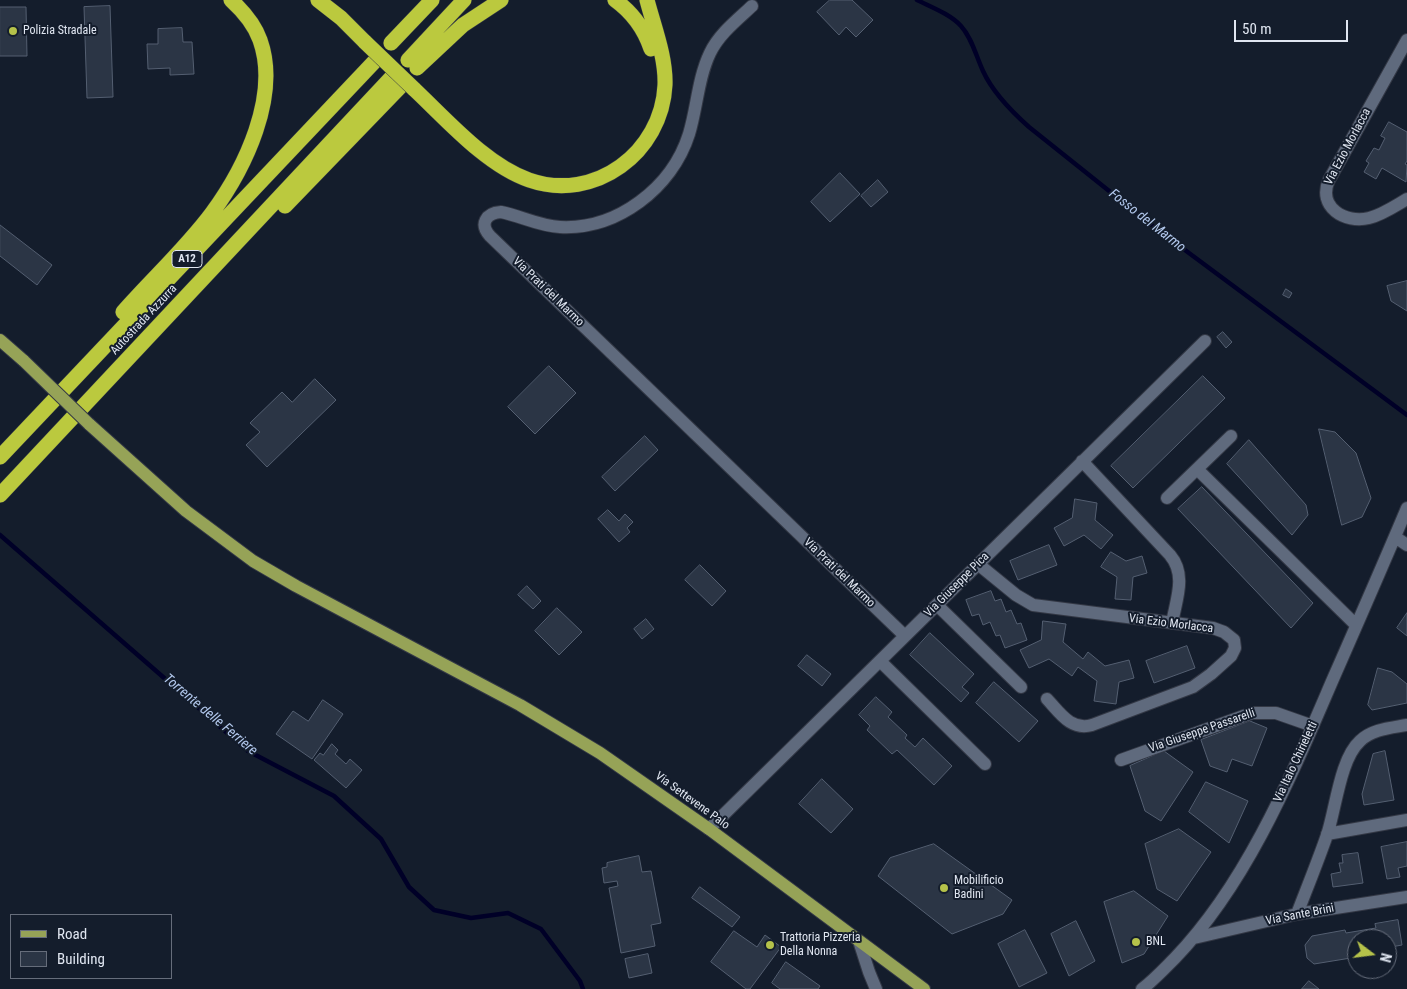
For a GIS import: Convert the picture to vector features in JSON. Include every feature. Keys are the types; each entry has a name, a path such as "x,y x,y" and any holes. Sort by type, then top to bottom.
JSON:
{"highway":[{"path":"81,370 118,317 213,212 250,148 264,97 264,64 260,39 253,25 231,0"},
{"path":"318,0 369,39 402,84 476,146 501,165 520,176 539,183 562,186 603,178 622,167 636,155 653,130 662,108 665,71 647,0"},
{"path":"331,0 369,39 435,96 496,154 525,170 540,175 568,177 583,175 605,168 628,151 642,134 653,112 657,95 655,62 644,31 633,15 615,0"},
{"path":"391,44 432,0"},
{"path":"464,0 413,64 463,25 501,0"},
{"name":"Autostrada Azzurra","path":"0,457 374,62"},
{"name":"Autostrada Azzurra","path":"0,495 164,320 220,272 402,84"}],"main road":[{"name":"Via Settevene Palo","path":"0,340 89,424 186,511 253,562 431,657 579,740 709,829 924,989"}],"street":[{"name":"Via Prati del Marmo","path":"752,6 723,34 710,52 703,71 693,120 684,149 665,180 651,193 616,215 588,225 554,227 501,212 487,217 484,224 490,236 905,636"},
{"name":"Via Ezio Morlacca","path":"1407,40 1329,180 1325,192 1327,204 1336,212 1348,218 1358,219 1376,216 1407,199"},
{"name":"Via Giuseppe Pica","path":"709,829 1205,340"},
{"path":"1167,498 1231,436"},
{"path":"1082,461 1177,564 1180,583 1172,623"},
{"path":"1197,469 1356,625"},
{"name":"Via Italo Chirieletti","path":"1142,989 1194,938 1254,846 1313,726 1407,508"},
{"path":"1395,536 1407,545"},
{"name":"Via Ezio Morlacca","path":"978,564 1016,595 1033,605 1213,628 1224,632 1234,640 1234,652 1212,674 1194,687 1088,726 1079,726 1069,722 1047,699"},
{"path":"937,605 1021,687"},
{"path":"880,661 985,764"},
{"name":"Via Giuseppe Passarelli","path":"1121,760 1252,712 1276,713 1313,726"},
{"path":"1296,914 1327,834 1347,760 1352,750 1362,739 1371,734 1407,725"},
{"path":"1327,834 1407,820"},
{"name":"Via Sante Brini","path":"1194,938 1296,914 1407,897"},
{"path":"860,941 876,989"}],"building":[{"path":"830,0 852,0 873,20 856,37 846,27 839,35 817,12"},
{"path":"110,6 113,97 87,98 84,7"},
{"name":"Polizia Stradale","path":"0,7 26,7 27,56 0,56"},
{"path":"182,28 183,42 192,42 194,74 170,75 170,68 148,69 147,44 158,44 158,29"},
{"path":"1389,122 1407,132 1406,182 1382,168 1376,179 1364,172 1369,163 1366,161 1374,148 1379,150 1385,138 1381,136"},
{"path":"840,173 860,194 830,222 811,202"},
{"path":"878,180 888,192 871,207 861,196"},
{"path":"0,225 52,265 37,285 0,256"},
{"path":"1407,281 1407,311 1391,301 1387,286"},
{"path":"1286,289 1292,293 1289,298 1283,295"},
{"path":"1223,332 1232,342 1226,348 1217,337"},
{"path":"549,366 576,393 535,434 508,407"},
{"path":"1203,376 1225,398 1133,488 1111,466"},
{"path":"315,379 336,400 267,467 246,445 260,432 250,423 282,392 292,402"},
{"path":"1319,429 1335,432 1356,453 1371,498 1362,517 1342,525"},
{"path":"645,436 658,450 615,491 602,477"},
{"path":"1249,440 1306,505 1308,515 1292,535 1227,464"},
{"path":"1202,487 1313,603 1291,628 1178,509"},
{"path":"1075,499 1097,503 1095,520 1113,535 1101,549 1084,535 1064,546 1054,528 1072,518"},
{"path":"608,510 619,521 625,514 633,522 627,528 630,532 619,542 598,519"},
{"path":"1049,545 1057,565 1018,580 1010,561"},
{"path":"1111,552 1126,561 1142,556 1147,573 1133,577 1131,600 1115,599 1117,577 1101,567"},
{"path":"700,565 726,591 712,606 685,580"},
{"path":"527,586 541,601 533,609 518,595"},
{"path":"991,591 995,601 1001,599 1006,612 1011,610 1017,624 1021,623 1027,640 1005,648 1000,635 996,636 990,622 983,625 979,614 972,616 966,600"},
{"path":"557,608 582,632 559,655 535,631"},
{"path":"1407,613 1407,636 1397,628"},
{"path":"646,619 654,629 642,639 634,629"},
{"path":"1043,621 1066,624 1063,642 1083,659 1088,652 1105,666 1129,660 1134,678 1119,682 1116,704 1094,701 1097,681 1078,667 1072,676 1049,659 1029,668 1020,650 1041,640"},
{"path":"930,633 974,674 962,687 969,693 961,702 910,655"},
{"path":"1187,646 1195,668 1154,683 1146,661"},
{"path":"807,655 831,674 822,686 798,666"},
{"path":"1378,668 1392,672 1407,684 1407,703 1372,710 1368,705"},
{"path":"994,682 1038,721 1019,742 976,703"},
{"path":"876,697 892,712 888,717 907,735 905,738 915,747 923,738 952,766 934,785 897,750 892,754 867,730 870,726 859,715"},
{"path":"323,700 343,714 312,759 276,734 293,711 308,721"},
{"path":"1250,721 1267,728 1252,766 1232,759 1227,772 1210,766 1201,740"},
{"path":"332,744 338,750 335,754 346,764 350,759 362,770 346,788 314,760 320,753 323,755"},
{"path":"1164,751 1193,772 1161,821 1145,811 1130,766"},
{"path":"1385,751 1394,800 1364,805 1362,794 1373,754"},
{"path":"822,779 853,809 831,833 799,804"},
{"path":"1206,782 1248,801 1229,843 1189,812"},
{"path":"1179,829 1211,852 1177,901 1157,889 1145,844"},
{"path":"1407,842 1407,866 1398,868 1400,877 1387,879 1381,847"},
{"name":"Mobilificio Badini","path":"934,844 1012,900 1003,914 952,934 878,876 890,858"},
{"path":"1358,853 1363,883 1333,887 1331,874 1341,872 1339,863 1343,863 1342,855"},
{"path":"639,856 642,872 651,871 661,923 651,925 655,946 621,953 609,888 618,886 617,881 604,883 602,868 607,867 607,863"},
{"path":"700,887 740,917 732,927 692,898"},
{"path":"1134,891 1168,916 1144,954 1122,963 1104,902"},
{"path":"1398,920 1402,945 1397,946 1397,929 1370,929 1376,928 1375,924"},
{"path":"1076,921 1095,961 1069,976 1051,934"},
{"path":"1025,930 1047,973 1019,987 998,944"},
{"path":"1345,930 1347,959 1314,964 1307,958 1305,945 1312,936"},
{"path":"734,931 757,947 765,935 781,947 750,989 746,989 711,962"},
{"path":"648,954 652,973 629,978 625,959"},
{"path":"786,962 820,986 818,989 780,989 772,983"},
{"path":"1309,981 1319,989 1302,989"}],"waterway":[{"name":"Fosso del Marmo","path":"917,0 946,14 961,26 971,42 992,87 1009,108 1029,127 1158,230 1407,415"},
{"name":"Torrente delle Ferriere","path":"0,535 248,751 334,796 381,839 409,887 434,910 471,918 508,913 541,929 580,981 583,989"}],"place":[{"name":"Polizia Stradale","path":"13,31"},
{"name":"Mobilificio Badini","path":"944,888"},
{"name":"BNL","path":"1136,942"},
{"name":"Trattoria Pizzeria Della Nonna","path":"770,945"}]}
